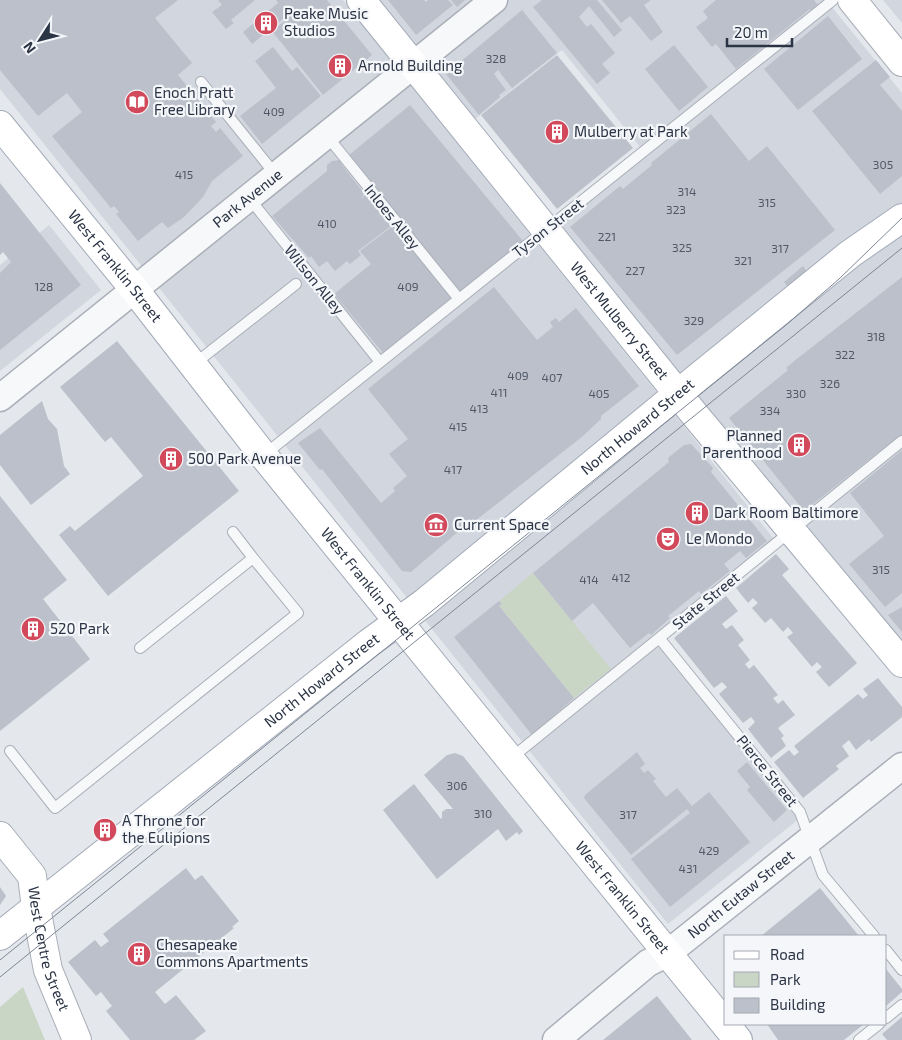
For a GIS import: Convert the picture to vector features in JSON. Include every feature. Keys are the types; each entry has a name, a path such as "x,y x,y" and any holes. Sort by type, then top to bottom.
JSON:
{"main road":[{"name":"West Mulberry Street","path":"360,0 678,393 902,663"},
{"path":"852,0 902,62"},
{"name":"West Franklin Street","path":"0,125 134,289 263,455 724,1023"},
{"name":"North Howard Street","path":"0,936 398,621 424,604 678,393 850,254 902,218"},
{"name":"West Centre Street","path":"0,836 32,876 48,970 77,1040"},
{"name":"West Franklin Street","path":"726,1025 738,1040"}],"street":[{"name":"Park Avenue","path":"0,398 494,0"},
{"name":"North Eutaw Street","path":"556,1040 648,963 668,953 902,766"}],"lane":[{"name":"Tyson Street","path":"263,455 833,0"},
{"path":"201,82 276,175"},
{"name":"Inloes Alley","path":"326,135 459,299"},
{"name":"Wilson Alley","path":"248,198 380,362"},
{"path":"192,366 296,284"},
{"name":"State Street","path":"510,759 902,441"},
{"path":"10,751 55,808 298,613 233,532"},
{"path":"140,648 253,558"},
{"name":"Pierce Street","path":"660,639 800,812 808,840 823,875 873,935"},
{"path":"887,951 902,970"},
{"path":"887,1017 902,1005"},
{"path":"860,1040 878,1025"}],"shaded area":[{"path":"0,0 343,0 778,544 658,640 800,818 668,924 0,89"},
{"path":"376,0 826,0 902,93 902,645 554,219 641,148 562,50 474,120"},
{"path":"883,0 902,0 902,23"},
{"path":"49,225 101,290 0,371 0,265"}],"green space":[{"path":"533,573 611,669 574,698 499,606 502,604 499,601"},
{"path":"23,987 45,1040 0,1040 0,1007"}],"building":[{"name":"Enoch Pratt Free Library","path":"0,0 178,0 155,18 192,63 178,75 216,122 211,126 216,132 220,128 243,156 212,181 203,197 184,217 168,228 162,222 138,241 116,214 119,212 114,206 111,208 52,136 82,112 67,93 38,116 0,70"},
{"path":"218,0 255,0 231,20 234,23 226,29 212,12 222,5"},
{"path":"276,0 327,0 372,55 323,95 272,31 291,16 289,14 252,44 243,32 278,3"},
{"path":"388,0 424,0 426,2 428,0 448,0 453,5 416,35"},
{"path":"451,0 465,0 457,7"},
{"path":"542,0 597,0 622,30 614,37 589,6 579,17 587,27 591,24 615,53 602,64 610,73 597,84 533,7"},
{"path":"602,0 651,0 644,5 663,32 651,41 630,16 621,23"},
{"path":"716,0 814,0 818,5 811,12 810,9 736,69 716,44 712,47 696,27 708,18 703,11"},
{"path":"522,10 557,53 512,88 498,70 494,74 506,90 479,115 446,74"},
{"path":"828,16 862,59 798,110 764,69"},
{"path":"674,45 708,87 679,111 645,69"},
{"path":"273,47 292,71 297,67 321,96 262,144 240,116 276,88 255,61"},
{"name":"Mulberry at Park","path":"557,55 633,148 557,209 481,115"},
{"path":"876,60 890,77 880,85 902,111 902,176 880,194 812,111"},
{"path":"410,105 523,241 459,292 349,155"},
{"path":"711,114 749,161 767,146 835,230 677,355 570,227 620,186 623,189 652,165 651,163"},
{"path":"340,160 364,193 361,199 365,195 391,226 358,251 361,255 350,264 347,261 335,271 327,261 319,267 311,256 309,258 272,216 327,171 327,165 332,161"},
{"path":"0,183 81,285 0,350 0,273 11,262 3,252 0,255"},
{"path":"394,225 452,297 383,353 334,294 371,264 360,251"},
{"path":"803,266 808,273 789,288 784,282"},
{"path":"902,277 902,436 895,442 894,440 804,511 729,418 788,370 786,368 798,358"},
{"path":"494,287 537,340 553,327 550,322 556,318 559,322 576,308 639,386 601,416 601,419 583,436 475,521 473,519 411,572 402,571 322,469 320,470 298,443 320,428 381,503 395,491 393,488 407,476 389,454 408,439 368,389"},
{"name":"500 Park Avenue","path":"117,341 239,491 108,596 59,535 70,526 75,531 143,476 111,437 105,442 60,387"},
{"path":"42,401 48,419 57,429 64,466 70,474 31,505 0,465 0,435"},
{"path":"691,444 713,468 711,472 767,541 746,558 740,551 724,564 730,571 701,594 699,591 668,616 670,618 651,635 649,633 630,648 593,603 572,621 533,573 669,462 668,458 684,445"},
{"path":"902,450 902,593 885,607 849,564 884,536 850,493"},
{"name":"520 Park","path":"0,496 67,580 43,599 90,659 0,731"},
{"path":"776,554 789,569 782,575 857,663 829,687 816,672 822,667 817,662 812,667 787,637 793,633 788,627 783,632 771,618 765,623 752,608 758,603 753,598 748,603 736,588"},
{"path":"726,596 738,611 722,624 726,629 732,625 744,640 738,645 750,660 745,664 749,669 754,665 778,695 773,698 778,704 783,700 795,715 778,728 784,736 781,738 786,746 771,758 748,729 755,722 751,717 743,723 719,694 727,687 722,682 714,688 674,638"},
{"path":"499,601 502,604 499,606 574,698 532,735 454,637"},
{"path":"902,607 902,632 888,615"},
{"path":"878,678 902,707 902,717 871,742 869,739 856,750 849,740 842,746 849,756 836,766 839,769 803,798 774,762 789,750 794,756 799,752 794,746 858,694 863,699 868,695 863,689"},
{"path":"637,752 645,764 640,768 644,773 648,770 656,779 653,781 666,797 677,788 692,806 709,792 750,842 670,907 631,859 690,813 687,809 631,855 584,798 585,795"},
{"path":"455,753 463,756 523,831 519,835 517,832 506,841 498,829 437,879 383,810 414,784 441,819 442,812 446,809 453,809 424,775 447,755"},
{"path":"747,762 787,810 774,822 747,790 750,787 737,771"},
{"name":"A Throne for the Eulipions","path":"111,819 117,827 99,841 93,833"},
{"name":"Chesapeake Commons Apartments","path":"186,868 195,880 202,875 239,921 232,927 234,928 155,992 165,1004 176,995 206,1031 194,1040 130,1040 106,1011 112,1006 101,992 96,996 68,962 95,940 101,947 109,941 103,934"},
{"path":"0,887 6,896 0,905"},
{"path":"820,888 858,935 762,935"},
{"path":"887,970 902,989 902,992 887,1005"},
{"path":"657,996 692,1040 603,1040"},
{"path":"902,1017 902,1040 887,1040 882,1034"},
{"path":"768,1025 863,1025 844,1040 778,1040"}],"tram line":[{"path":"0,960 786,325 839,279 902,218"},
{"path":"0,977 902,248"}],"place":[{"name":"Peake Music Studios","path":"266,23"},
{"name":"Arnold Building","path":"340,66"},
{"name":"Enoch Pratt Free Library","path":"137,102"},
{"name":"Mulberry at Park","path":"557,132"},
{"name":"Planned Parenthood","path":"799,445"},
{"name":"500 Park Avenue","path":"171,459"},
{"name":"Dark Room Baltimore","path":"697,513"},
{"name":"Current Space","path":"436,525"},
{"name":"Le Mondo","path":"668,539"},
{"name":"520 Park","path":"33,629"},
{"name":"A Throne for the Eulipions","path":"105,830"},
{"name":"Chesapeake Commons Apartments","path":"139,954"}]}
